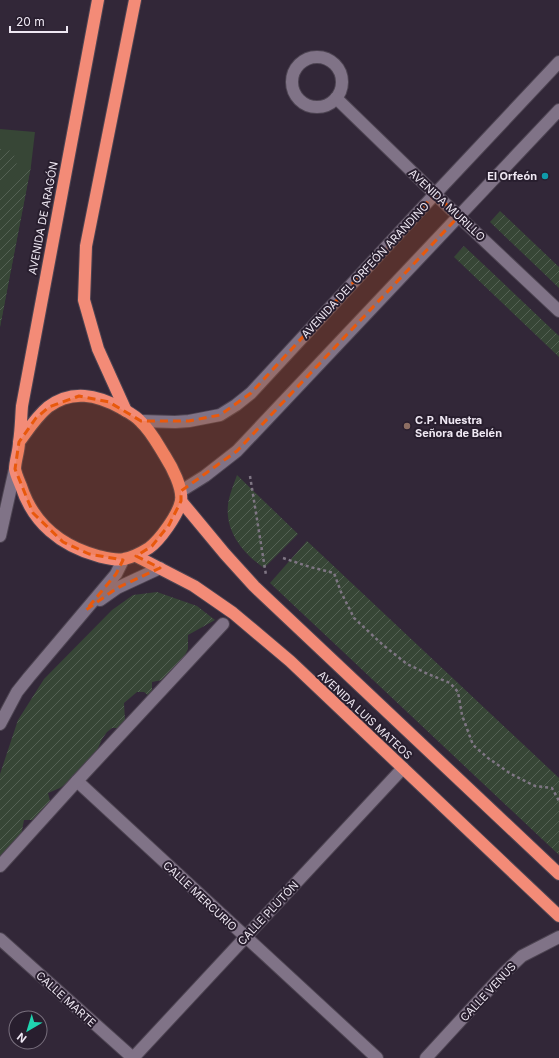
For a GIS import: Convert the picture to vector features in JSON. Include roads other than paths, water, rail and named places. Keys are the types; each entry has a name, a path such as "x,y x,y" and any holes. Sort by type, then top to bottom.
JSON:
{"highway":[{"name":"AVENIDA DE ARAGÓN","path":"16,469 22,406 98,0"},
{"path":"126,411 98,349 84,300 86,246 135,0"},
{"name":"AVENIDA LUIS MATEOS","path":"19,442 36,418 49,407 64,399 79,396 93,396 109,402 141,421 156,441 172,468 181,496 225,554 254,586 559,874"},
{"path":"16,469 22,490 33,513 47,528 63,542 89,554 108,559 123,560 136,556 152,546 169,525 176,512 181,496"},
{"name":"AVENIDA LUIS MATEOS","path":"136,556 194,586 233,613 290,661 559,916"}],"street":[{"path":"315,57 324,58 333,63 339,71 342,80 341,90 336,98 328,105 319,107 309,106 300,101 294,94 291,84 292,74 297,66 305,60 315,57"},
{"name":"AVENIDA DEL ORFEÓN ARANDINO","path":"141,421 189,421 220,415 251,393 559,62"},
{"name":"AVENIDA MURILLO","path":"336,98 559,311"},
{"path":"181,496 237,451 559,110"},
{"path":"0,536 16,469"},
{"path":"0,724 18,692 116,574 123,560"},
{"path":"86,610 117,588 160,568"},
{"path":"0,866 223,624"},
{"name":"CALLE PLUTÓN","path":"133,1058 403,768"},
{"name":"CALLE MERCURIO","path":"77,781 377,1058"},
{"name":"CALLE VENUS","path":"426,1058 511,966 522,956 559,937"},
{"name":"CALLE MARTE","path":"0,939 133,1058"}],"place":[{"name":"El Orfeón","path":"545,176"},
{"name":"C.P. Nuestra Señora de Belén","path":"407,426"}]}
